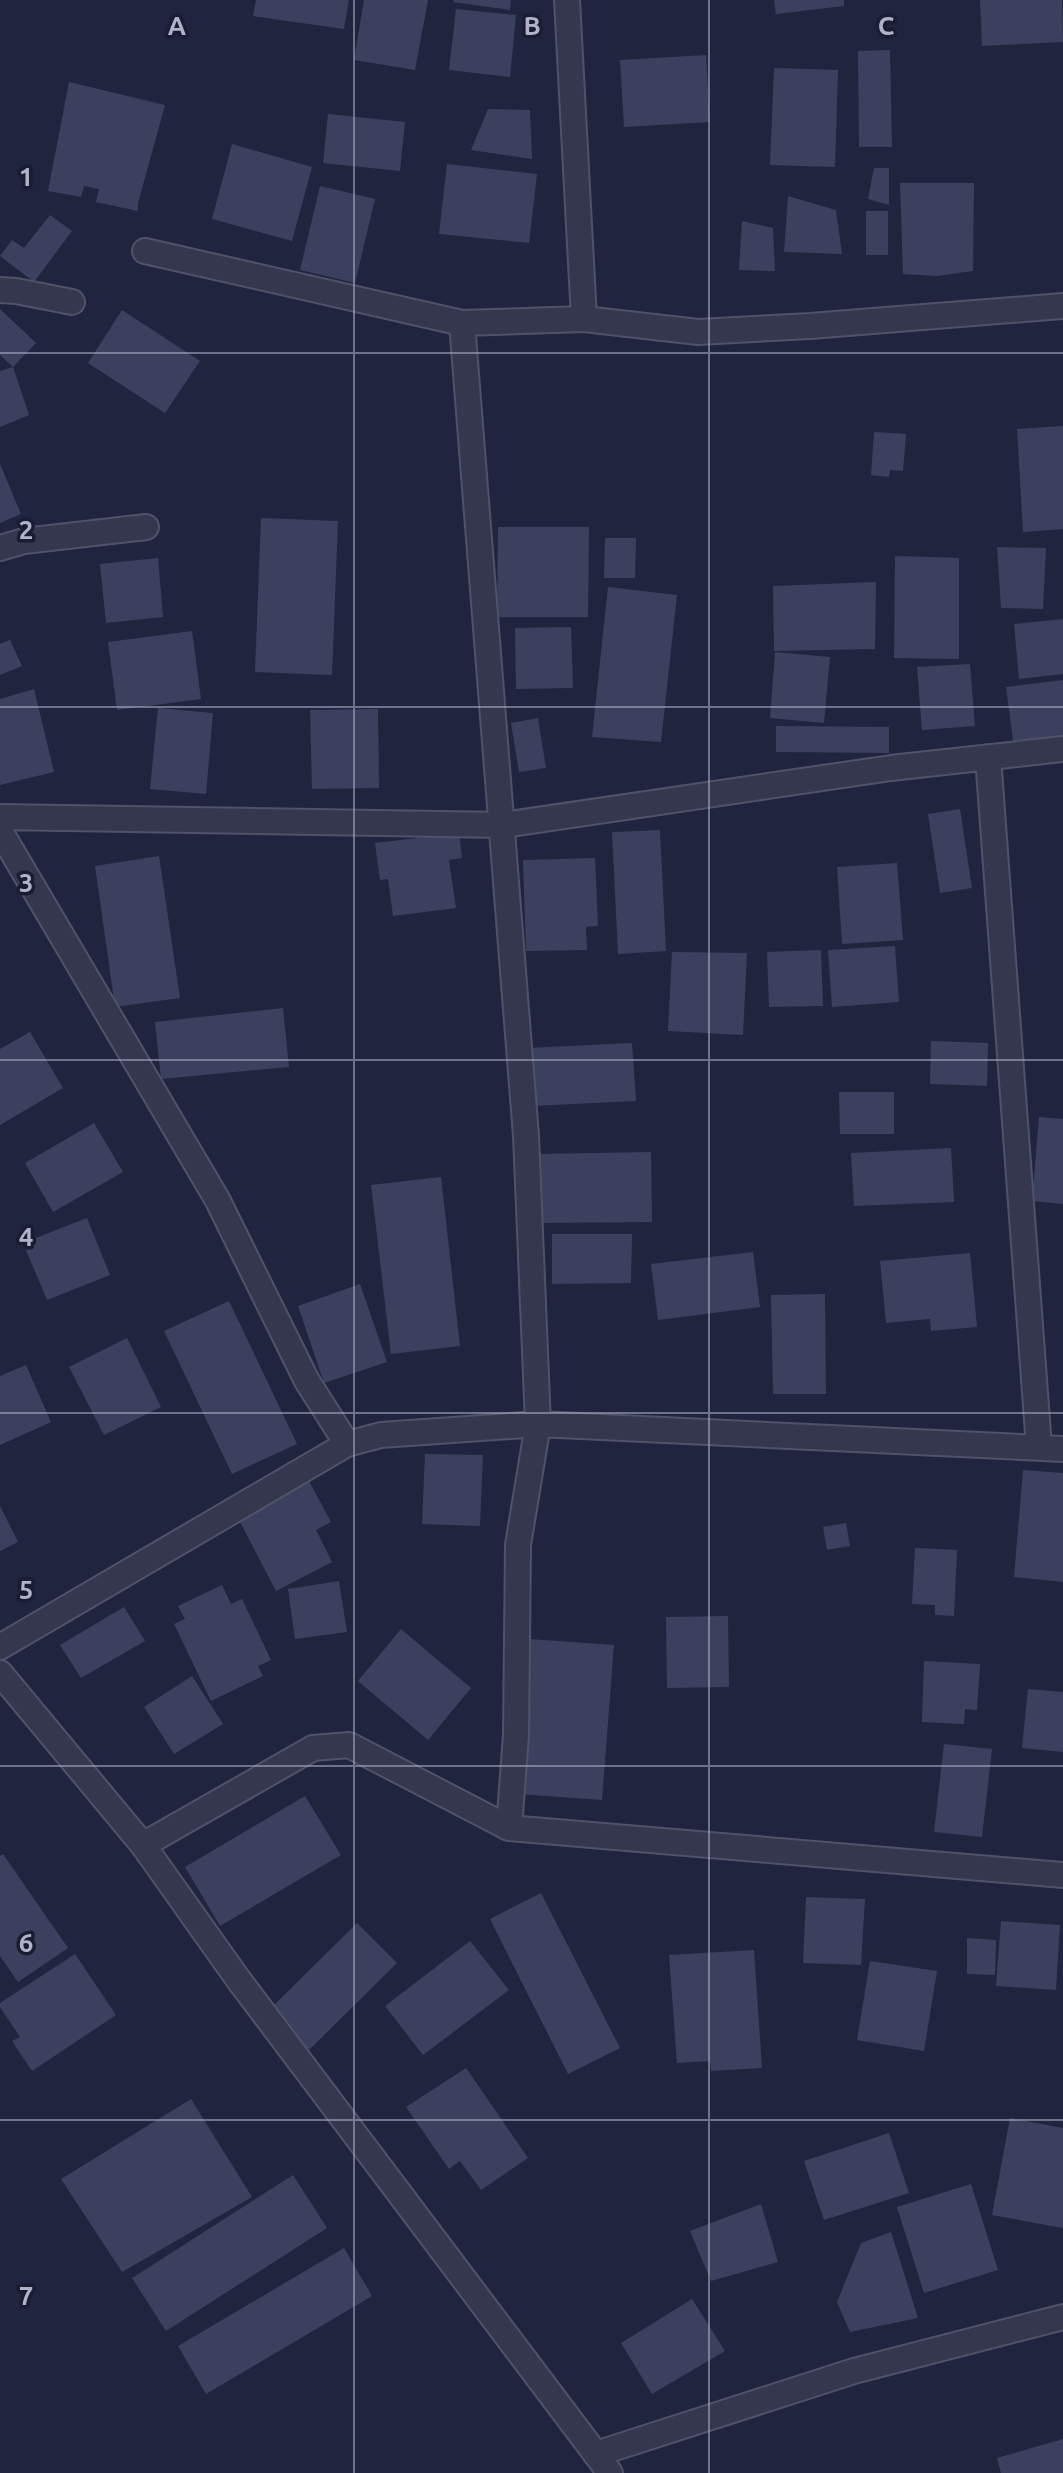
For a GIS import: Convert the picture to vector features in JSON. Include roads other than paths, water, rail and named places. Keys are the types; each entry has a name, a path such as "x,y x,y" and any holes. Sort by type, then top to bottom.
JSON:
{"street":[{"path":"567,0 584,319"},
{"path":"145,251 462,323 584,319 698,332 1063,306"},
{"path":"0,290 72,302"},
{"path":"462,323 526,1136 538,1424 518,1545 516,1735 509,1828"},
{"path":"0,548 24,541 146,527"},
{"path":"0,817 503,825 891,768 1063,749"},
{"path":"0,1647 347,1444 381,1435 538,1424 1051,1448 988,757"},
{"path":"0,831 217,1199 307,1381 347,1444"},
{"path":"0,1673 143,1845 238,1979 603,2464 854,2371 1063,2317"},
{"path":"143,1845 313,1748 349,1745 509,1828 1063,1875"}]}
